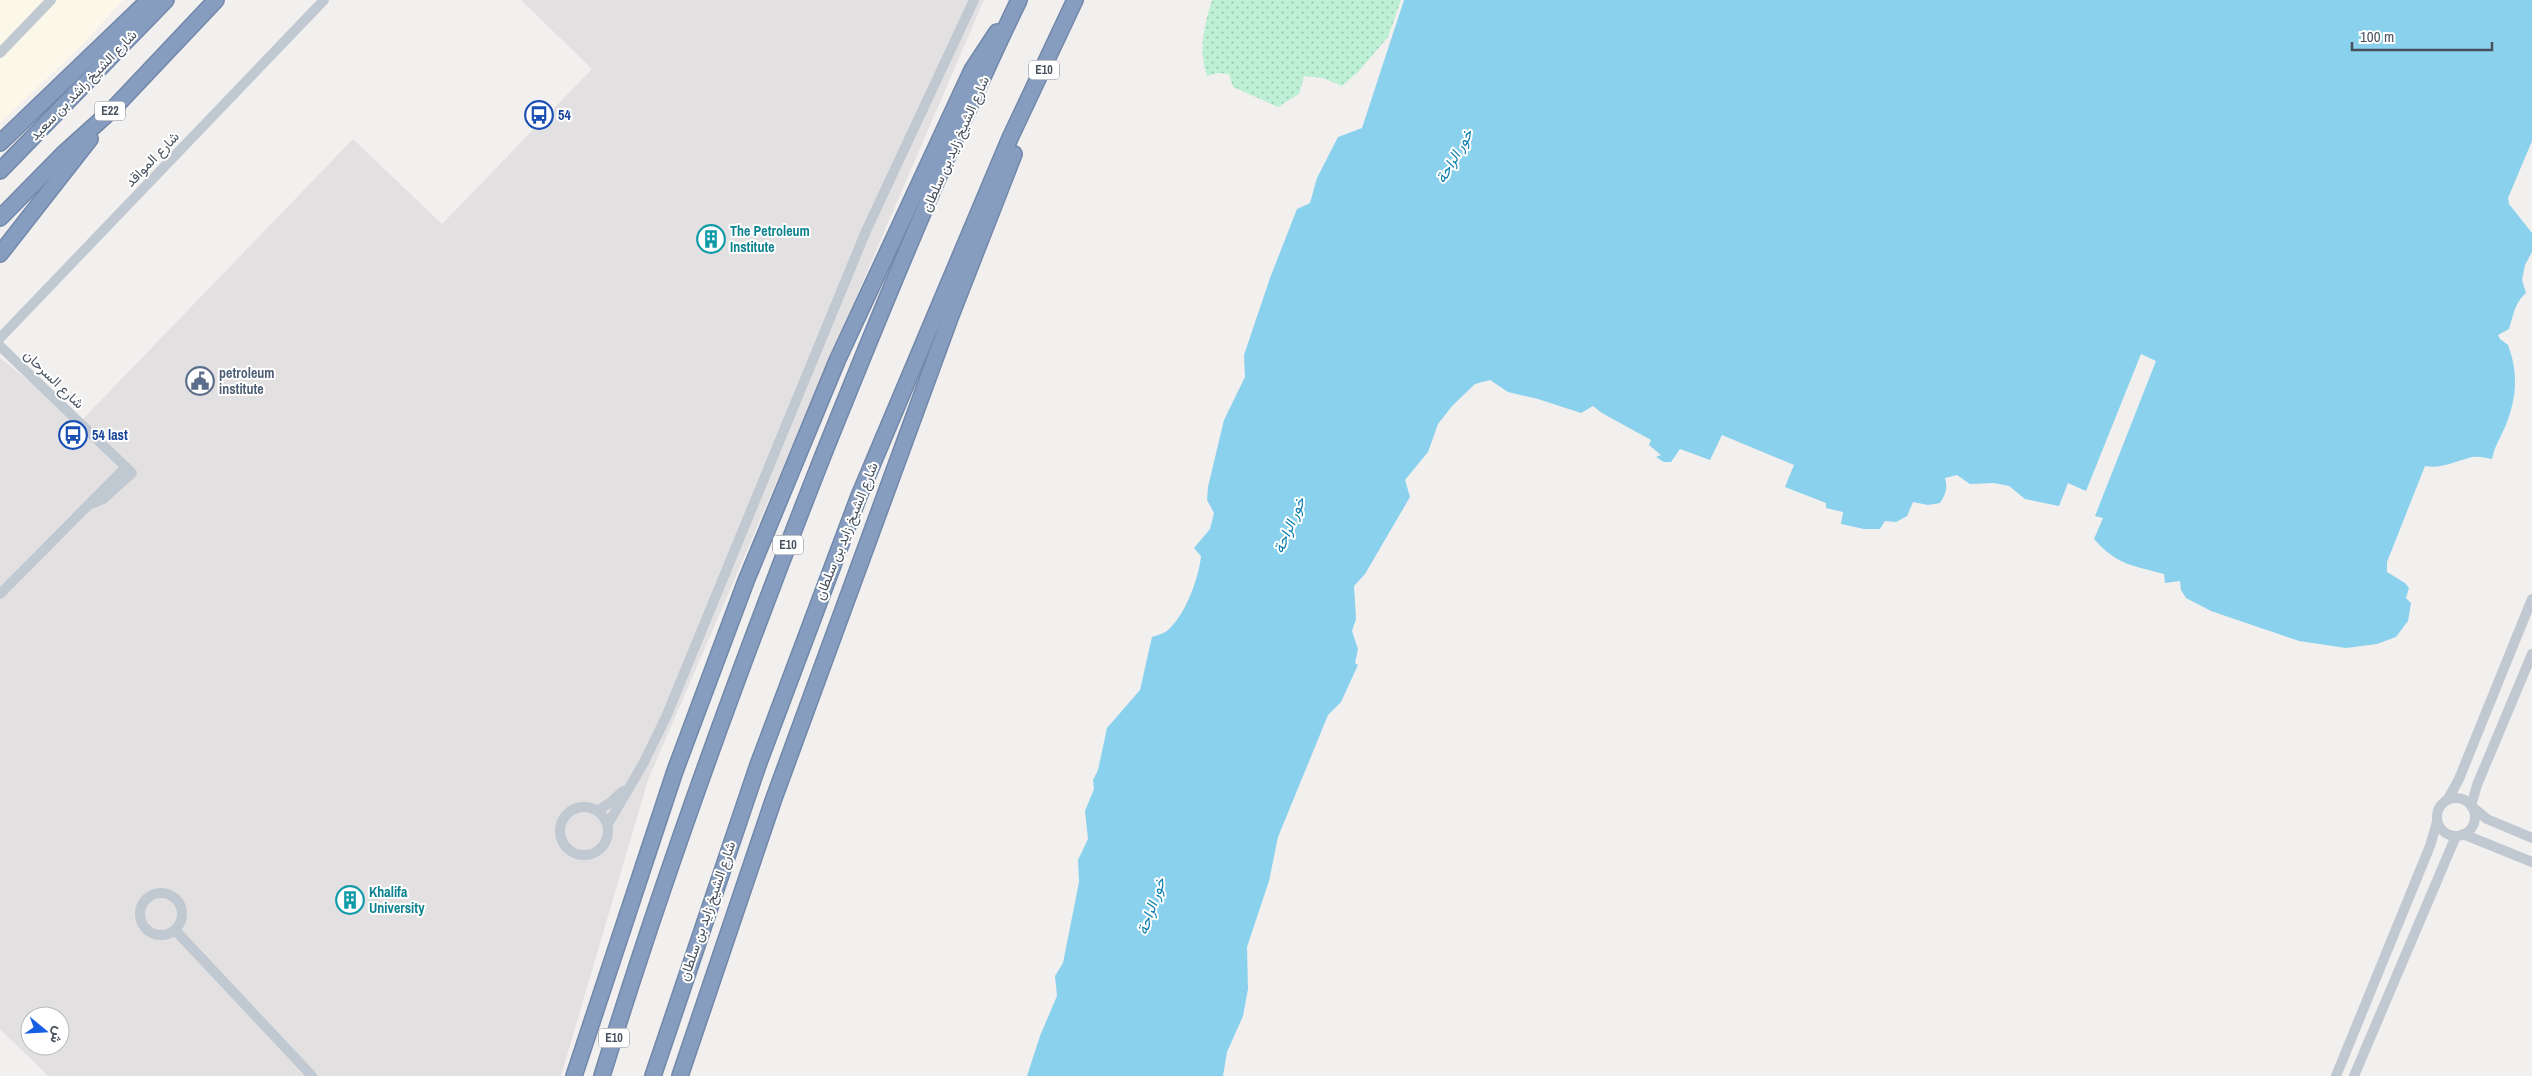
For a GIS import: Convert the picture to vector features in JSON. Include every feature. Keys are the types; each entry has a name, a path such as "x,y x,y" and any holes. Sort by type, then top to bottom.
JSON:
{"highway":[{"path":"0,143 149,0"},
{"name":"شارع الشيخ راشد بن سعيد","path":"0,171 166,0"},
{"name":"E22","path":"0,218 63,154 113,109 216,0"},
{"name":"شارع الشيخ زايد بن سلطان","path":"602,1076 626,1000 770,590 884,305 1019,0"},
{"name":"شارع الشيخ زايد بن سلطان","path":"653,1076 758,765 859,496 1010,138 1042,74 1075,0"},
{"path":"574,1076 675,771 746,581 783,489 837,361 972,70 995,35 1010,20"},
{"path":"681,1076 773,801 1042,74"},
{"path":"0,254 113,109"}],"street":[{"path":"0,53 51,0"},
{"name":"شارع المواقد","path":"0,338 324,0"},
{"path":"608,824 597,811 581,807 566,815 561,829 565,846 578,854 597,852 608,837 608,824 666,717 866,231 974,0"},
{"name":"شارع السرحان","path":"0,346 129,470 103,499 93,503 0,594"},
{"path":"2336,1076 2430,846 2437,822 2438,809 2448,799 2459,779 2532,599"},
{"path":"2354,1076 2460,835 2473,825 2475,818 2471,806 2477,785 2532,654"},
{"path":"597,811 611,802 633,781"},
{"path":"2448,799 2462,798 2487,819 2532,838"},
{"path":"2437,822 2444,832 2460,835 2532,862"},
{"path":"157,894 164,894 177,900 182,913 181,921 175,930 160,935 146,928 141,917 141,911 146,900 157,894"},
{"path":"175,930 312,1074"}],"shaded area":[{"path":"0,0 123,0 85,42 0,123"},
{"path":"521,0 984,0 648,780 561,1076 48,1076 28,1056 70,1056 70,1006 20,1006 20,1049 0,1029 0,358 80,422 353,139 442,224 592,69"}],"green space":[{"path":"1212,0 1401,0 1388,37 1358,72 1342,86 1323,78 1304,76 1299,94 1278,107 1233,87 1229,74 1217,73 1207,76 1203,57 1203,38"}],"water":[{"name":"خور الراحة","path":"1404,0 2532,0 2532,141 2508,198 2509,204 2532,233 2532,252 2525,265 2522,280 2526,293 2517,305 2509,329 2498,335 2508,345 2515,374 2513,402 2507,422 2492,459 2472,457 2443,466 2425,466 2387,562 2387,572 2405,583 2409,588 2406,598 2411,603 2408,621 2396,637 2377,644 2346,648 2299,641 2211,611 2186,598 2181,590 2180,581 2165,583 2164,574 2118,560 2094,539 2103,518 2095,516 2156,361 2141,354 2086,491 2068,483 2059,506 2025,499 2009,486 1994,483 1970,484 1957,475 1945,478 1946,491 1940,503 1928,505 1913,502 1907,516 1896,522 1885,521 1880,529 1864,529 1841,524 1843,512 1826,508 1826,503 1785,487 1794,465 1722,435 1710,460 1680,449 1671,462 1664,462 1656,457 1661,455 1649,445 1651,440 1593,406 1581,413 1538,399 1508,392 1490,380 1475,384 1452,406 1438,424 1428,452 1405,480 1410,497 1365,574 1354,586 1356,619 1352,631 1358,649 1355,663 1358,665 1341,702 1328,715 1278,837 1269,881 1247,947 1248,989 1243,1016 1227,1052 1223,1076 1027,1076 1040,1036 1057,996 1055,976 1063,963 1079,882 1078,860 1088,839 1085,811 1094,789 1093,780 1098,770 1107,728 1140,690 1152,637 1164,633 1170,628 1191,594 1198,574 1201,556 1194,548 1210,529 1214,513 1207,500 1208,487 1224,420 1245,377 1244,355 1270,278 1297,209 1310,203 1317,178 1338,137 1362,128"}],"place":[{"name":"54","path":"539,115"},
{"name":"The Petroleum Institute","path":"711,239"},
{"name":"petroleum institute","path":"200,381"},
{"name":"54 last","path":"73,435"},
{"name":"Khalifa University","path":"350,900"}]}
